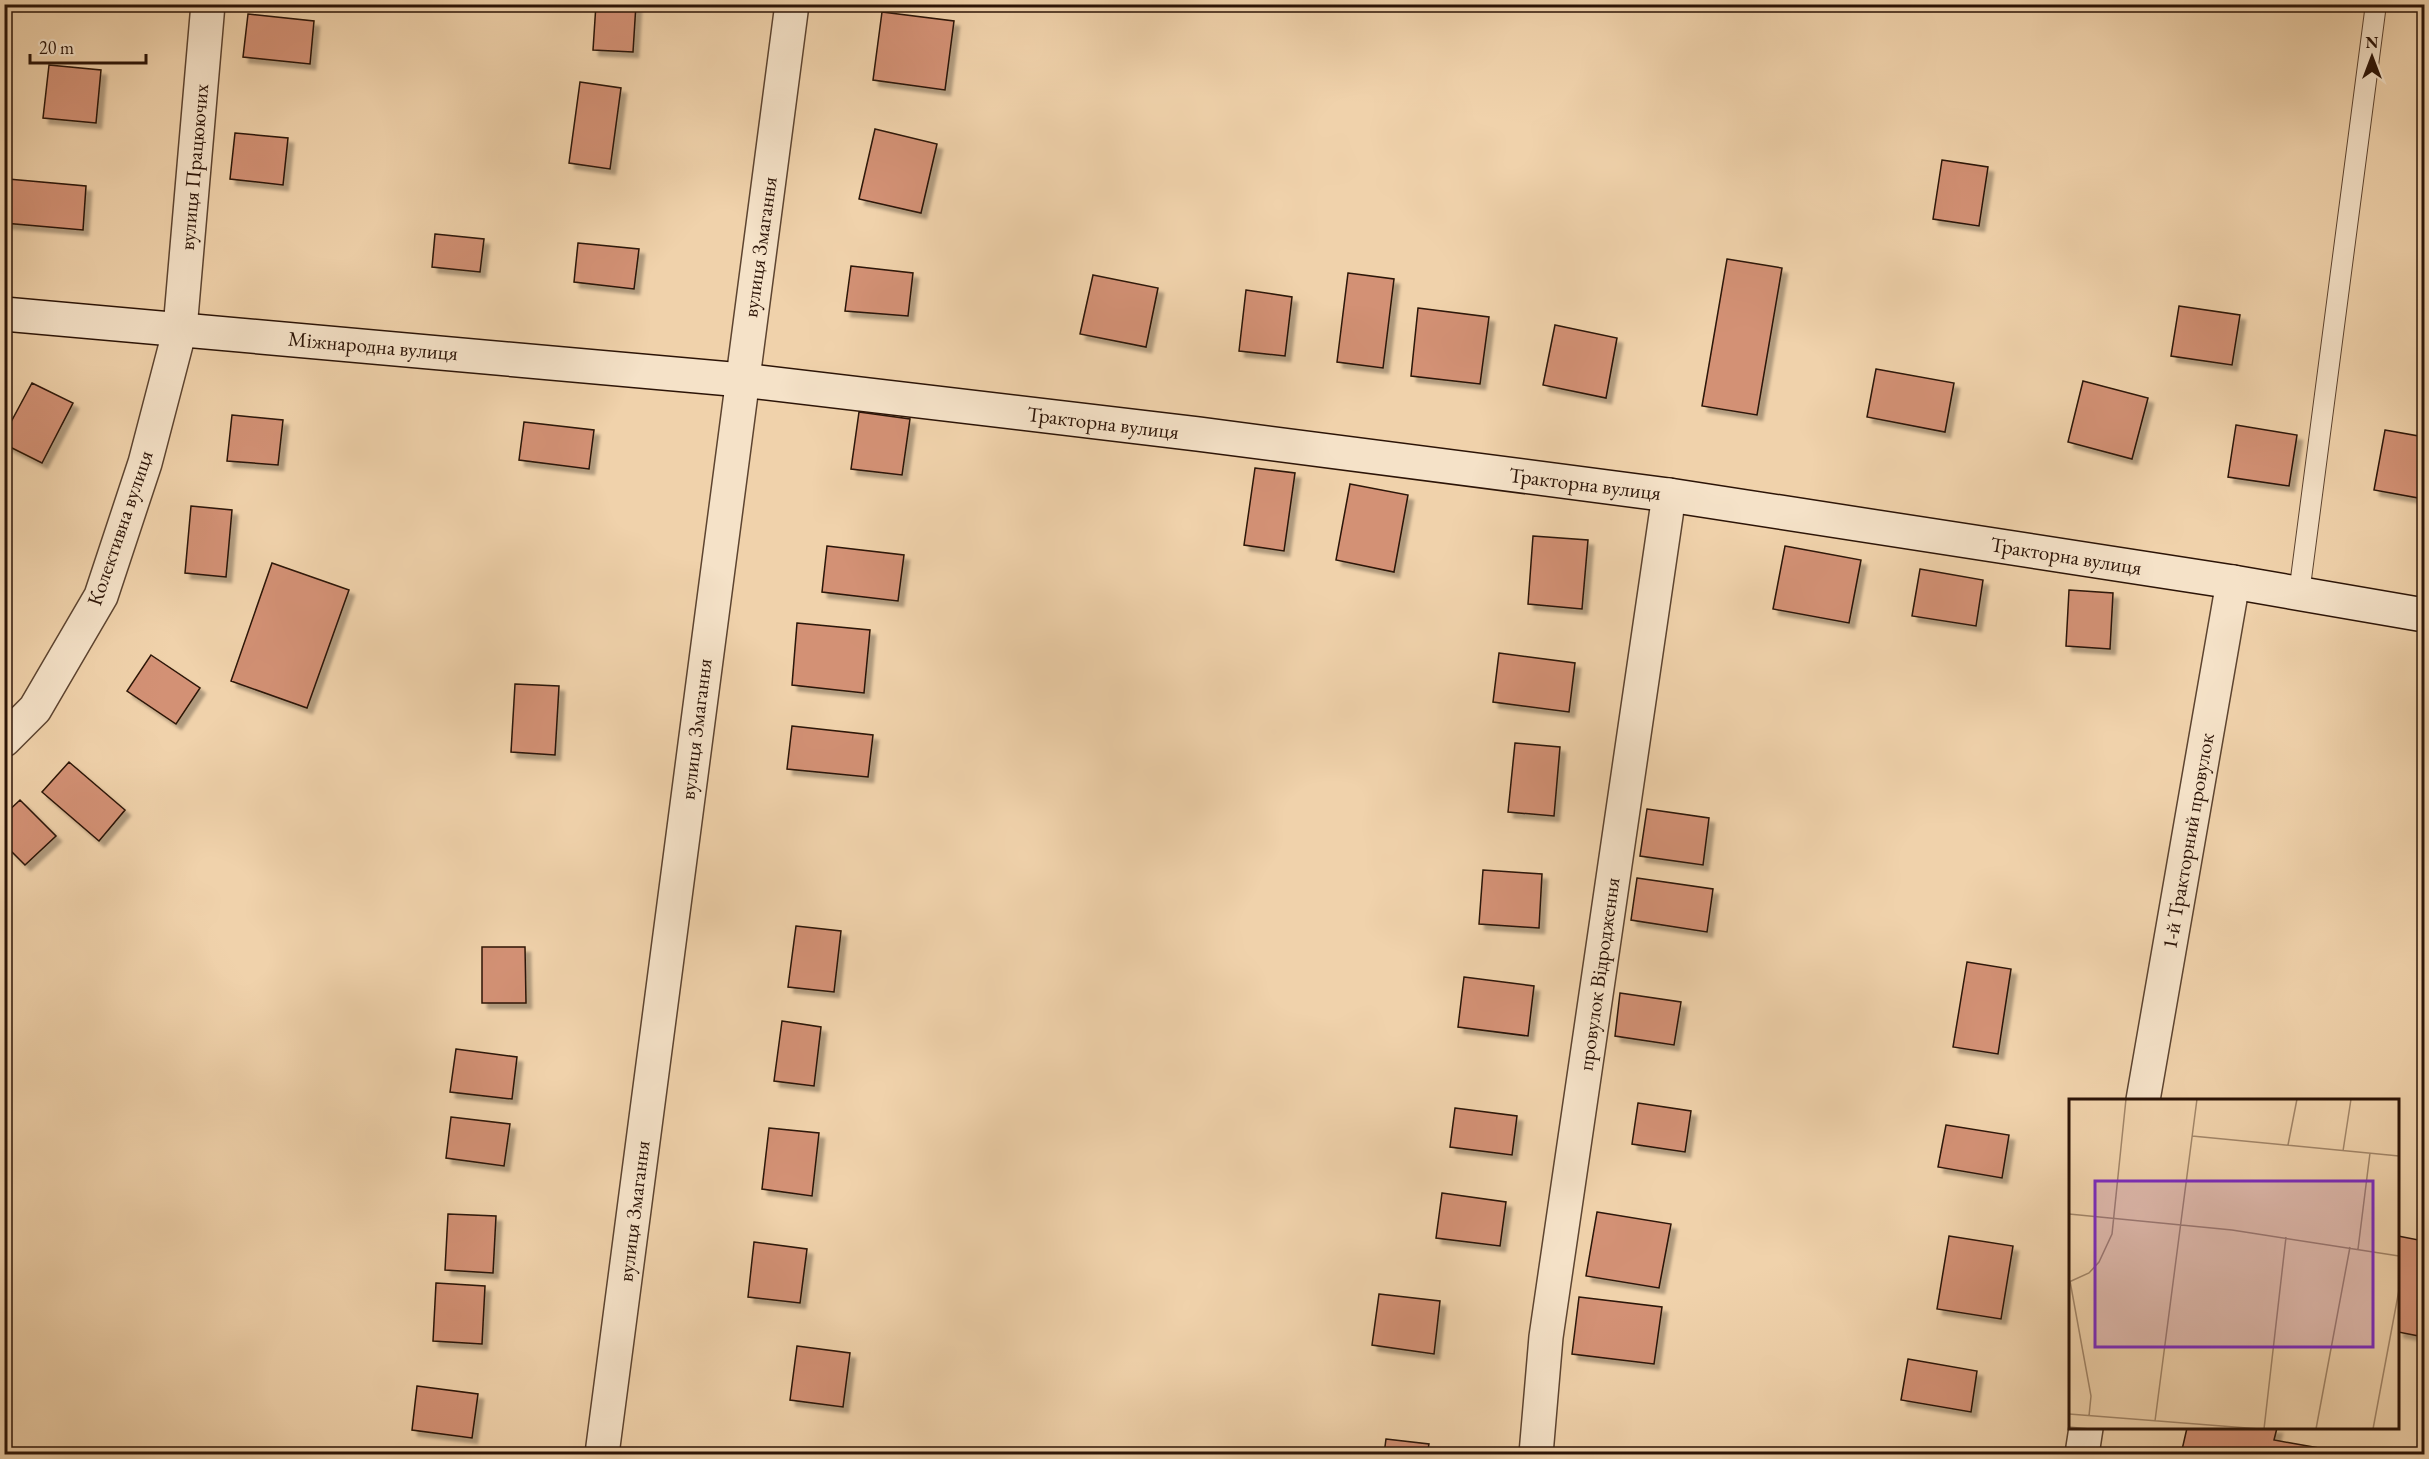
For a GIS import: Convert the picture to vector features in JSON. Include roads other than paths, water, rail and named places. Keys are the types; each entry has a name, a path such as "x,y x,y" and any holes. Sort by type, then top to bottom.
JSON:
{"street":[{"name":"вулиця Працюючих","path":"180,329 208,4"},
{"name":"вулиця Змагання","path":"602,1455 792,4"},
{"name":"Міжнародна вулиця","path":"4,314 742,380"},
{"name":"Колективна вулиця","path":"4,740 35,709 101,596 145,462 180,329"},
{"name":"Тракторна вулиця","path":"742,380 1186,433 1669,495 2233,582 2424,615"},
{"name":"провулок Відродження","path":"1536,1455 1546,1337 1669,495"},
{"name":"1-й Тракторний провулок","path":"2143,1099 2233,582"},
{"path":"2082,1455 2086,1429"}],"lane":[{"path":"2299,594 2376,4"}]}
